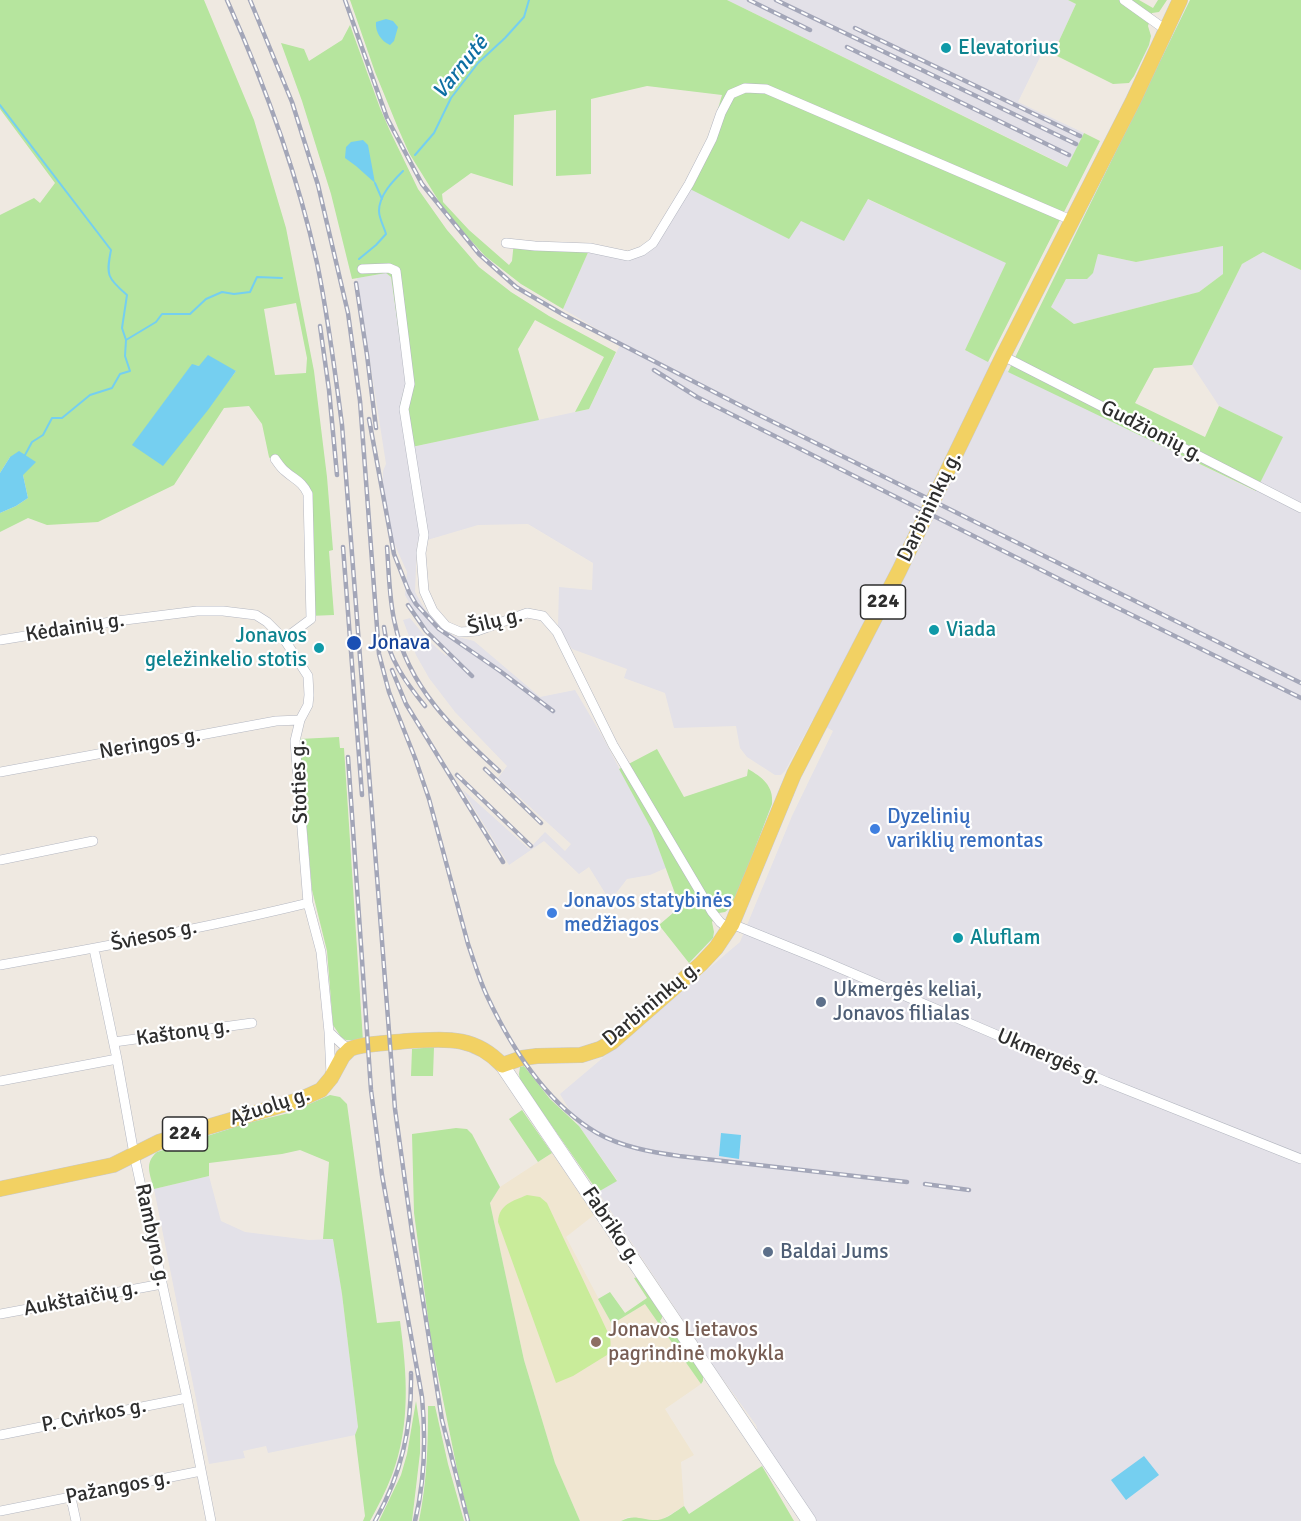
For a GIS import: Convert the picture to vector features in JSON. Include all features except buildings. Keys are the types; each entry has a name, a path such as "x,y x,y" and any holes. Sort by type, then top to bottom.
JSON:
{"main road":[{"name":"Darbininkų g.","path":"502,1065 537,1056 580,1055 606,1045 701,964 716,948 730,926 794,774 904,560 1002,356 1128,110 1180,0"},
{"name":"Fabriko g.","path":"350,1049 367,1044 453,1040 485,1049 502,1065"},
{"name":"Ąžuolų g.","path":"0,1189 113,1165 159,1142 300,1100 321,1090 350,1049"}],"street":[{"path":"1124,0 1166,30"},
{"path":"506,243 590,248 628,256 642,251 653,243 689,184 712,140 721,113 731,94 745,88 766,89 789,98 1071,220"},
{"name":"Šilų g.","path":"362,270 389,268 396,271 411,384 404,409 424,535 421,553 424,591 433,611 446,626 460,632 477,631 527,613 543,616 557,632 619,755 712,912 720,922 730,926"},
{"name":"Gudžionių g.","path":"1002,356 1301,508"},
{"path":"274,459 298,480 308,495 311,619 284,639"},
{"name":"Kėdainių g.","path":"0,640 197,611 256,615 267,622 284,639"},
{"name":"Stoties g.","path":"284,639 308,676 308,705 300,720 295,741 308,903 321,952 331,1078"},
{"name":"Neringos g.","path":"0,772 276,721 300,720"},
{"path":"0,860 93,841"},
{"name":"Šviesos g.","path":"0,965 94,949 308,903"},
{"name":"Ukmergės g.","path":"730,926 821,960 1107,1082 1301,1159"},
{"name":"Rambyno g.","path":"94,949 114,1042 134,1154 211,1521"},
{"name":"Kaštonų g.","path":"114,1042 252,1023"},
{"path":"329,1032 350,1049"},
{"name":"Kaštonų g.","path":"0,1081 117,1059"},
{"name":"Fabriko g.","path":"502,1065 809,1521"},
{"name":"Aukštaičių g.","path":"0,1314 162,1284"},
{"name":"P. Cvirkos g.","path":"0,1435 187,1398"},
{"name":"Pažangos g.","path":"0,1511 201,1472"},
{"path":"71,1498 76,1521"}],"shaded area":[{"path":"727,0 1068,0 1076,4 1053,54 1042,53 1018,102 1084,133 1068,167"},
{"path":"688,188 801,221 867,199 1007,263 965,350 1255,491 1282,437 1219,406 1192,365 1242,264 1263,252 1301,270 1301,1521 816,1521 760,1439 756,1425 717,1371 598,1192 617,1180 579,1126 560,1094 740,942 792,816 833,731 813,719 785,771 781,775 775,775 747,757 740,748 736,726 674,728 665,693 624,678 627,669 572,649 558,627 559,587 592,590 593,563 528,524 478,525 417,543 415,592 424,608 439,625 454,636 474,641 540,697 575,690 651,828 666,868 650,875 627,879 610,901 589,867 579,874 544,841 509,865 462,789 529,849 545,832 565,851 571,844 498,778 507,766 455,712 429,678 416,655 403,620 410,618 428,640 446,656 450,652 427,629 405,595 407,572 394,543 383,486 383,471 386,464 357,278 386,273 391,277 406,383 407,448 589,409 621,343 563,309 590,248 614,254 642,251"},
{"path":"1223,246 1223,274 1199,292 1074,324 1051,307 1066,279 1087,279 1098,254 1136,262"},
{"name":"Jonavos Lietavos pagrindinė mokykla","path":"552,1153 594,1215 566,1237 612,1324 645,1304 701,1384 665,1409 694,1455 681,1462 684,1506 661,1520 628,1517 621,1521 580,1521 555,1463 524,1360 490,1203 500,1187"},
{"path":"209,1176 221,1221 245,1232 309,1240 333,1239 358,1427 355,1435 268,1453 266,1446 243,1451 245,1458 209,1464 154,1189"}],"green space":[{"path":"0,0 204,0 254,120 286,228 314,371 333,550 329,551 334,615 309,616 305,499 298,482 278,470 269,457 262,424 249,406 224,408 174,485 98,522 47,525 28,518 0,532 0,513 28,498 23,475 10,457 0,473 0,215 34,198 40,203 55,183 0,109","holes":["296,303 307,358 306,373 275,375 264,309","192,365 236,371 194,426 133,445"]},
{"path":"350,0 727,0 1067,167 1084,133 1100,141 988,362 965,350 1006,263 868,199 844,241 801,221 789,239 688,188 713,126 722,95 647,86 591,99 591,174 556,176 556,110 514,115 513,186 471,173 442,194 443,202 469,230 509,265 512,261 514,241 590,248 563,309 521,284 485,256 440,203 409,153 375,72"},
{"path":"1068,0 1139,0 1153,8 1158,0 1167,0 1159,12 1152,13 1148,26 1151,36 1149,45 1129,83 1113,84 1053,54 1076,4"},
{"path":"1190,0 1301,0 1301,270 1263,252 1242,264 1192,365 1154,368 1135,403 1205,437 1219,406 1283,437 1256,491 1008,372","holes":["1223,246 1223,274 1199,292 1074,324 1051,307 1066,279 1087,279 1093,273 1098,254 1136,262"]},
{"path":"350,25 390,131 418,189 447,230 479,267 511,292 549,316 616,352 589,409 575,412 604,357 535,320 518,349 539,420 407,448 400,405 406,382 391,277 386,273 352,279 331,194 281,43 304,49 309,61 342,40"},
{"path":"339,737 340,748 344,748 363,1041 346,1040 341,1037 333,1025 327,951 312,890 299,739"},
{"path":"657,749 684,797 747,776 748,769 766,783 772,798 772,804 738,893 730,908 719,913 712,922 713,938 689,963 659,925 680,907 651,828 619,769"},
{"path":"434,1047 433,1076 411,1076 412,1049"},
{"path":"524,1066 550,1099 579,1126 617,1181 598,1192 520,1080 520,1067"},
{"path":"330,1095 340,1097 347,1104 377,1323 400,1321 406,1380 405,1418 398,1456 385,1493 370,1521 363,1521 365,1516 355,1435 358,1427 333,1239 323,1239 329,1162 300,1150 209,1163 209,1176 154,1189 149,1169 150,1160 157,1152 248,1123 289,1113"},
{"path":"522,1110 552,1153 538,1162 509,1119"},
{"path":"456,1128 467,1129 472,1134 500,1187 490,1203 524,1360 555,1463 580,1521 470,1521 458,1474 431,1340 414,1213 412,1134"},
{"path":"527,1195 540,1197 547,1203 610,1337 607,1355 573,1376 556,1383 498,1222 504,1207"},
{"path":"637,1277 662,1315 660,1321 664,1327 671,1327 703,1376 701,1384 645,1304 612,1324 598,1299 610,1292 625,1313 647,1298 634,1278"},
{"path":"416,1401 420,1427 420,1453 412,1521 379,1521 401,1475"},
{"path":"428,1406 435,1406 464,1521 419,1521 424,1492"},
{"path":"762,1466 794,1521 621,1521 631,1518 661,1519 684,1506 689,1514"}],"water":[{"path":"386,19 393,21 398,27 394,41 390,45 379,36 376,29 376,22"},
{"path":"363,140 368,145 375,183 345,158 346,147 351,142"},
{"path":"208,355 236,371 163,466 132,445 192,364 199,366"},
{"path":"19,451 36,462 23,475 28,498 0,513 0,473 10,457"},
{"path":"721,1133 741,1135 739,1159 719,1156"},
{"path":"1144,1456 1159,1475 1126,1500 1111,1480"}],"waterway":[{"name":"Varnutė","path":"415,155 434,133 451,98 478,63 524,17 529,0"},
{"path":"0,105 111,250 110,276 127,295 122,328 126,340"},
{"name":"Varnutė","path":"359,259 386,234 379,211 381,199 403,171"},
{"path":"375,183 382,199"},
{"name":"Varnutė","path":"25,455 32,442 43,435 52,418 62,418 90,395 112,388 120,374 130,371 125,356 126,340 156,322 162,314 190,314 206,299 222,292 234,294 250,292 257,277 282,278"}],"railway":[{"path":"227,0 267,97 290,162 309,229 328,323 342,425 395,1109 442,1420 468,1521"},
{"path":"250,0 292,102 318,185 348,313 360,401 379,654 389,692 429,799 468,944 487,996 507,1035 532,1072 562,1106 579,1121 616,1142 647,1151 679,1156 907,1182"},
{"path":"345,0 387,118 422,184 479,254 516,287 564,315 755,413 1301,683"},
{"path":"749,0 810,30"},
{"path":"776,0 1076,144"},
{"path":"855,28 1080,136"},
{"path":"847,47 1069,155"},
{"path":"356,283 376,428"},
{"path":"320,326 337,475"},
{"path":"654,370 697,397 1301,698"},
{"path":"369,419 394,554 416,604 439,629 553,711"},
{"path":"343,547 362,795"},
{"path":"387,547 393,615 401,647 410,668 435,706 499,771"},
{"path":"408,605 426,631 472,676"},
{"path":"384,627 394,659 405,679 425,706"},
{"path":"392,670 406,704 503,862"},
{"path":"348,757 371,1090 382,1175 422,1397 424,1459 415,1521"},
{"path":"485,769 541,823"},
{"path":"457,775 531,846"},
{"path":"925,1184 969,1190"},
{"path":"375,1521 392,1485 404,1449 410,1412 411,1373"}],"place":[{"name":"Elevatorius","path":"946,48"},
{"name":"Viada","path":"934,630"},
{"name":"Jonava","path":"354,643"},
{"name":"Jonavos geležinkelio stotis","path":"319,648"},
{"name":"Dyzelinių variklių remontas","path":"875,829"},
{"name":"Jonavos statybinės medžiagos","path":"552,913"},
{"name":"Aluflam","path":"958,938"},
{"name":"Ukmergės keliai, Jonavos filialas","path":"821,1002"},
{"name":"Baldai Jums","path":"768,1252"},
{"name":"Jonavos Lietavos pagrindinė mokykla","path":"596,1342"}]}
